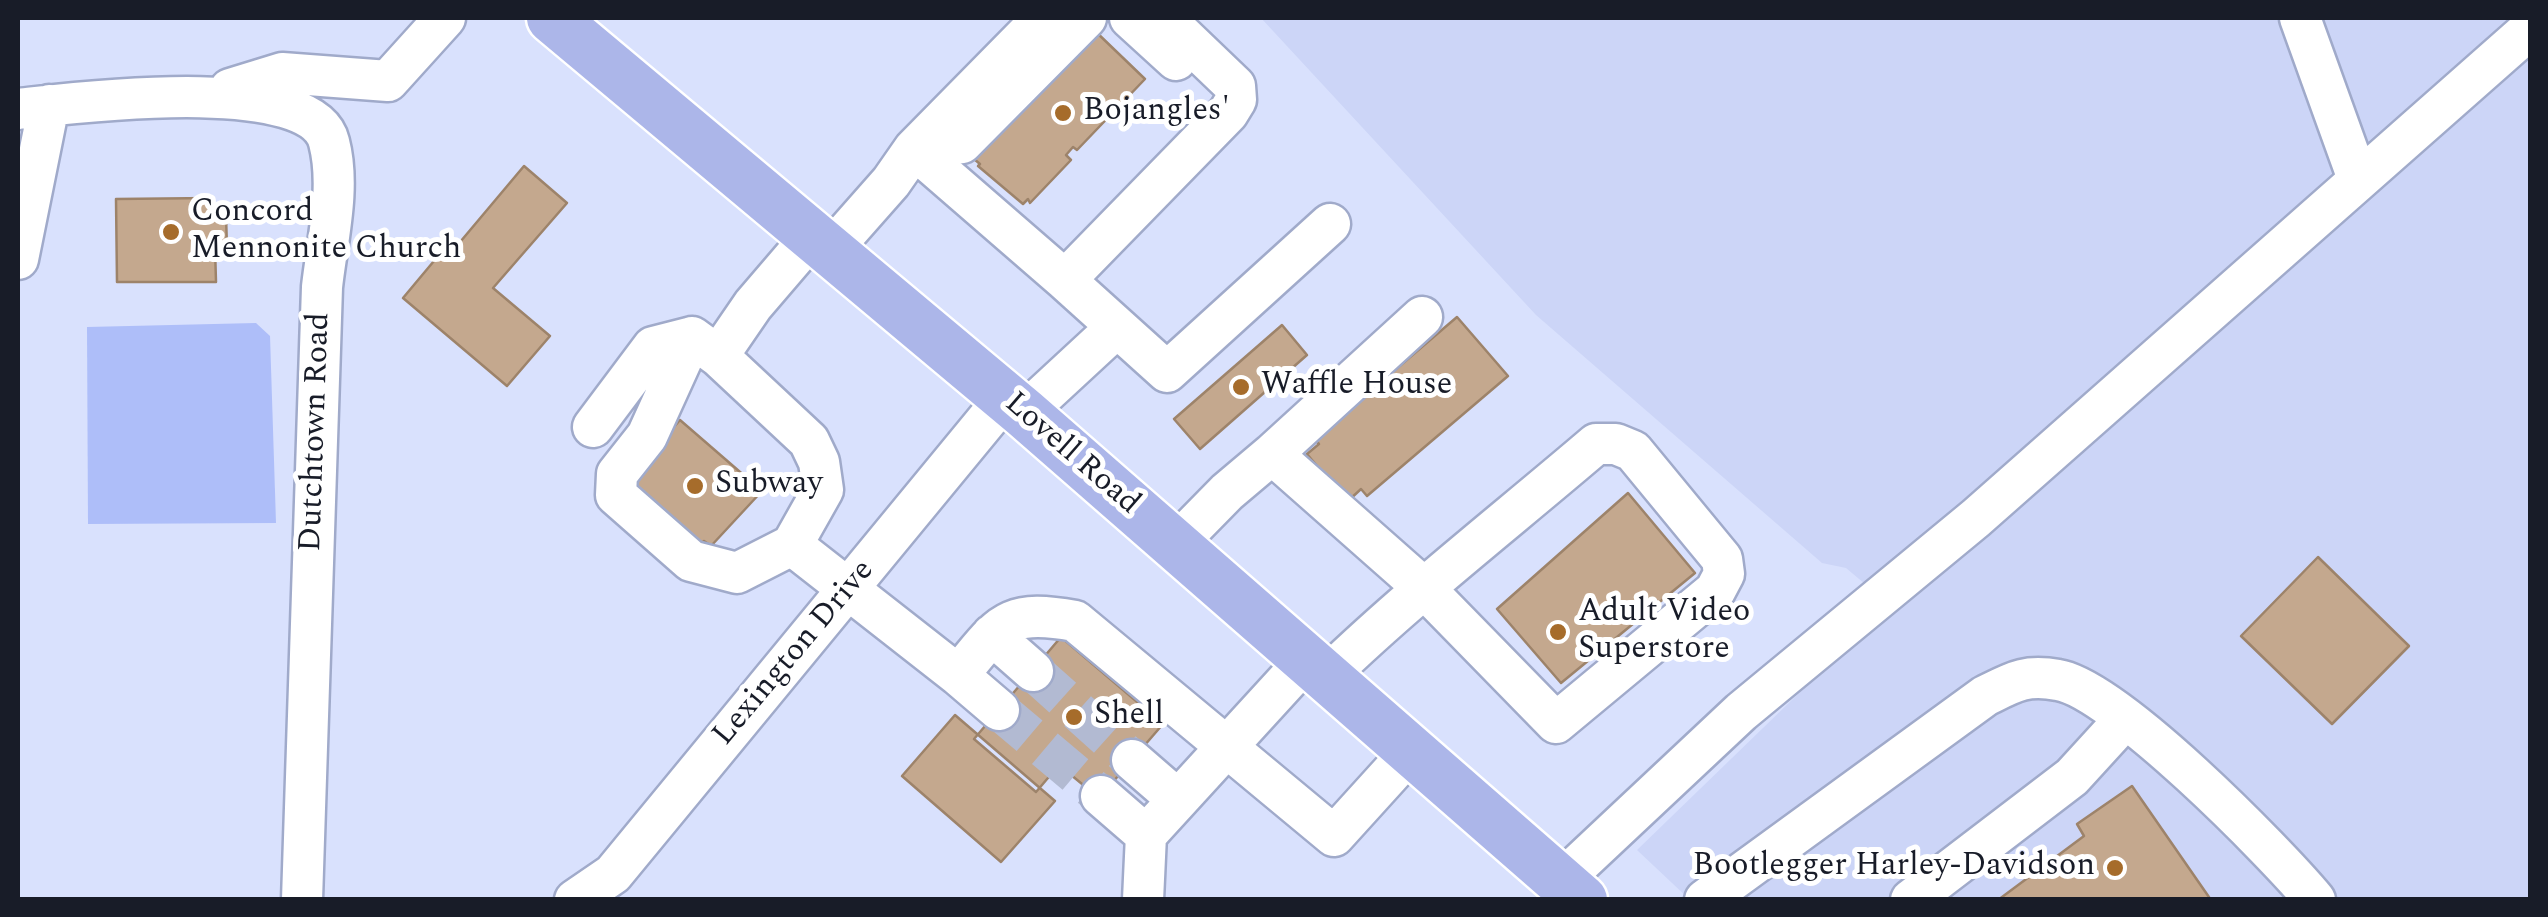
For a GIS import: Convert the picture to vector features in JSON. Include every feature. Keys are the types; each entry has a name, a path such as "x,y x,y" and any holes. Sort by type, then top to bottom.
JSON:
{"main road":[{"name":"Lovell Road","path":"552,18 1014,406 1572,890"}],"street":[{"path":"208,96 282,74 388,81 445,18"},
{"path":"593,426 652,347 705,347 809,441 819,462 823,490 792,546 737,572 691,561 616,495 616,474 648,436 705,347 822,242 1042,18"},
{"path":"921,143 962,143 1086,18"},
{"path":"1130,18 1228,113"},
{"path":"1064,280 1228,113 1236,100 1235,86 1164,18"},
{"path":"2300,18 2358,179"},
{"path":"1572,890 1741,712 1976,518 2530,29"},
{"name":"Dutchtown Road","path":"33,107 208,96 275,102 307,116 329,138 334,189 322,287 302,900"},
{"path":"18,259 33,107"},
{"path":"921,143 1064,280 1168,372 1330,224"},
{"path":"1175,545 1227,492 1422,316"},
{"name":"Lexington Drive","path":"575,900 613,874 850,588 1014,406 1117,327"},
{"path":"1142,900 1146,835 1224,747 1317,668 1426,590 1596,444 1616,444 1633,451 1722,558 1724,574 1715,591 1556,723 1426,590 1272,454"},
{"path":"792,546 850,588 999,710"},
{"path":"958,675 1008,621 1044,616 1075,622 1334,836 1412,750"},
{"path":"992,635 1032,671"},
{"path":"1723,894 1985,696 2022,677 2062,680 2125,719 2198,780 2314,900"},
{"path":"1912,900 2072,777 2125,719"},
{"path":"1132,760 1177,799"},
{"path":"1101,796 1146,835"}],"shaded area":[{"path":"1261,18 2530,18 2530,899 1689,899 1637,850 1890,605 1846,568 1822,563 1536,315"},
{"path":"256,323 270,336 276,523 88,524 87,327"}],"building":[{"name":"Bojangles'","path":"1094,30 1145,79 1077,150 1073,147 1066,155 1071,160 1030,203 1028,199 1023,204 974,159"},
{"path":"524,166 567,203 493,288 550,336 507,386 403,298 444,249 450,254"},
{"name":"Concord Mennonite Church","path":"212,198 213,216 226,216 227,247 215,247 216,282 117,282 116,199"},
{"path":"1457,317 1508,376 1367,496 1361,489 1347,502 1307,454 1319,444 1314,439"},
{"name":"Waffle House","path":"1282,325 1307,355 1200,449 1174,419"},
{"name":"Subway","path":"680,420 762,491 711,546 702,543 627,481"},
{"path":"1628,493 1695,573 1561,683 1497,609"},
{"path":"2318,557 2409,646 2332,724 2241,636"},
{"name":"Shell","path":"1061,637 1163,724 1099,798 1059,765 1036,792 974,739"},
{"path":"955,715 1055,801 1001,862 902,776"},
{"name":"Bootlegger Harley-Davidson","path":"2132,786 2211,900 1998,900 2084,836 2077,824"}],"tunnel":[{"path":"1033,671 1132,760"},
{"path":"999,710 1101,796"}],"place":[{"name":"Bojangles'","path":"1063,113"},
{"name":"Concord Mennonite Church","path":"171,232"},
{"name":"Waffle House","path":"1241,387"},
{"name":"Subway","path":"695,486"},
{"name":"Adult Video Superstore","path":"1558,632"},
{"name":"Shell","path":"1074,717"},
{"name":"Bootlegger Harley-Davidson","path":"2115,868"}]}
